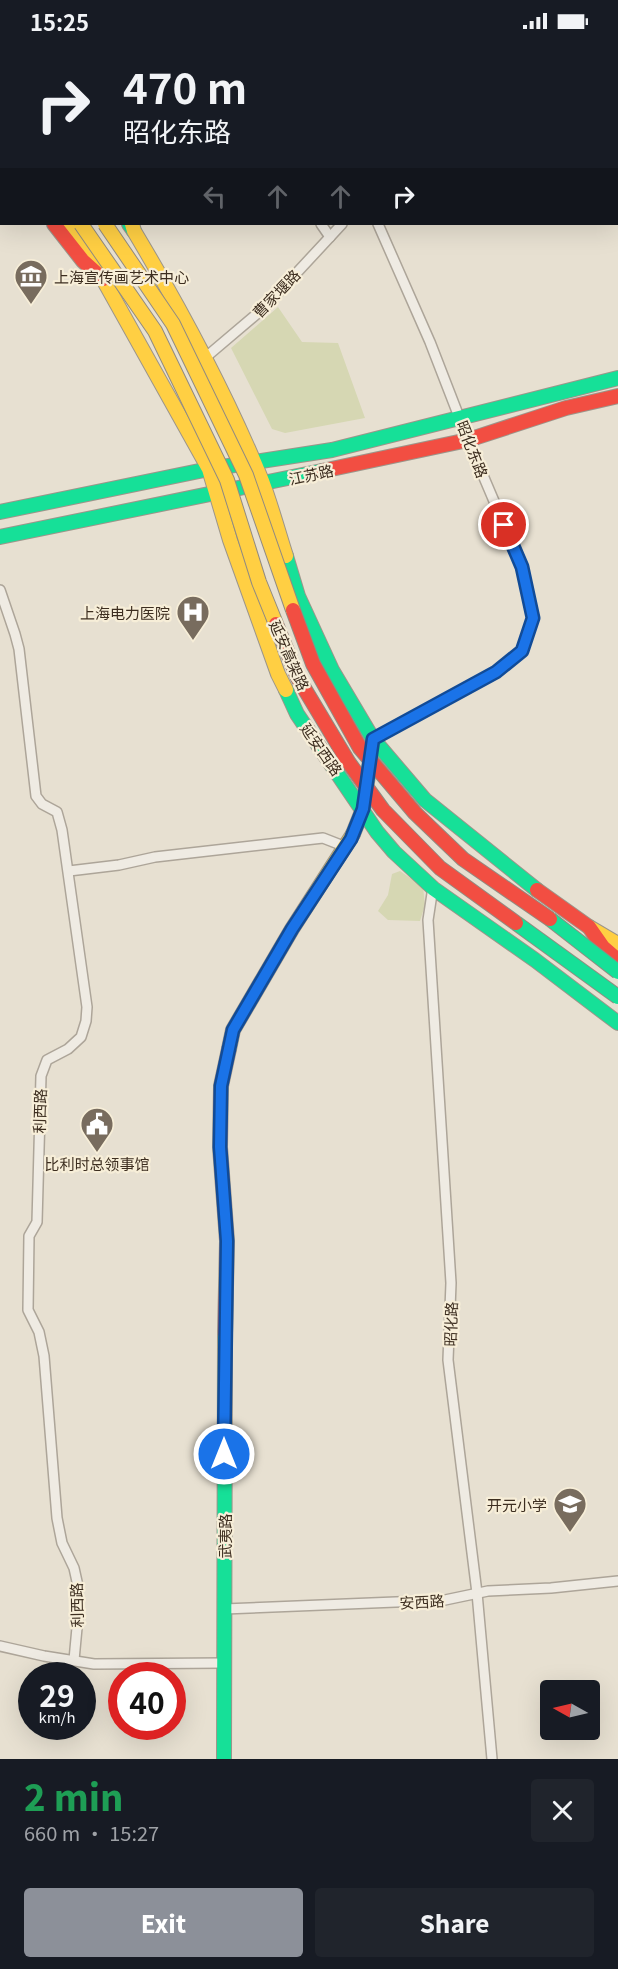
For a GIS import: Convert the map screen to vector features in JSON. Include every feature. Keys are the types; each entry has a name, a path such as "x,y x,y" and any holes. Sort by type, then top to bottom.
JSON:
{"main road":[{"path":"55,225 83,261 103,279"},
{"name":"延安西路","path":"66,225 103,279 209,469 230,540 278,674 297,714 363,809 372,826 410,870 537,960 618,1023"},
{"name":"延安高架路","path":"82,225 155,332 227,480 259,582 298,678 349,763 383,810 440,868 618,997"},
{"name":"延安高架路","path":"106,225 172,324 192,364 246,476 313,664 360,748 415,813 463,859 568,932 618,972"},
{"path":"130,225 184,315 206,357 263,484 298,597 332,670 373,739 425,800 540,893 618,944"},
{"name":"江苏路","path":"0,512 209,469 332,450 618,378"},
{"name":"江苏路","path":"0,537 468,440 566,408 618,396"},
{"name":"武夷路","path":"224,1759 227,1241 220,1147 221,1086 233,1030 292,929 346,847 363,809 373,739"},
{"path":"589,927 618,935"},
{"path":"589,927 603,947 618,960"}],"street":[{"path":"322,225 330,237"},
{"name":"曹家堰路","path":"206,357 265,308 341,225"},
{"name":"昭化东路","path":"373,739 496,672 522,651 533,618 522,567 468,440 430,342 378,225"},
{"name":"利西路","path":"0,590 19,649 35,790 39,800 53,808 60,818 81,953 87,1014 84,1029 78,1041 68,1049 47,1059 43,1068 39,1101 37,1222 29,1236 28,1310 39,1332 44,1356 59,1530 78,1586 74,1660"},
{"path":"69,871 155,858 323,838 346,847"},
{"name":"昭化路","path":"433,887 429,920 451,1283 448,1360 477,1593 492,1759"},
{"name":"安西路","path":"224,1609 445,1600 477,1593 618,1581"},
{"path":"0,1646 94,1664 224,1663"}],"green space":[{"path":"278,307 302,342 338,343 365,418 285,433 272,429 231,348"},
{"path":"400,871 423,887 425,905 420,921 388,920 378,911 388,895 392,874"}],"traffic: fast":[{"path":"130,225 134,231"},
{"path":"0,512 209,469 332,450 618,378"},
{"path":"0,537 322,471"},
{"path":"286,556 298,596 332,670 373,739 425,800 537,890"},
{"path":"286,690 297,714 377,832 394,852 434,889 535,960 618,1023"},
{"path":"353,834 363,809 371,755"},
{"path":"550,919 618,972"},
{"path":"516,923 618,997"},
{"path":"224,1759 225,1333"}],"traffic: slow":[{"path":"66,225 103,279 209,469 230,540 278,674 286,690"},
{"path":"82,225 155,331 227,480 259,582 276,624"},
{"path":"106,225 173,324 246,475 293,610"},
{"path":"132,225 234,416 262,481 286,556"},
{"path":"229,1049 233,1030 292,929 353,834"},
{"path":"589,927 618,944"}],"traffic: jam":[{"path":"55,225 83,261 103,279"},
{"path":"322,471 468,440 566,408 618,396"},
{"path":"293,610 313,664 360,748 415,813 463,859 550,919"},
{"path":"276,624 298,678 349,763 383,810 440,868 516,923"},
{"path":"537,890 589,927 603,947 618,960"},
{"path":"225,1333 227,1241 220,1147 221,1086 229,1049"}],"place":[{"name":"上海宣传画艺术中心","path":"31,305"},
{"name":"上海电力医院","path":"193,641"},
{"name":"比利时总领事馆","path":"97,1153"},
{"name":"开元小学","path":"570,1533"}],"route":[{"path":"224,1454 227,1241 220,1147 221,1086 233,1030 292,929 351,839 363,809 373,739 496,672 522,651 533,618 522,567 504,525"}]}
